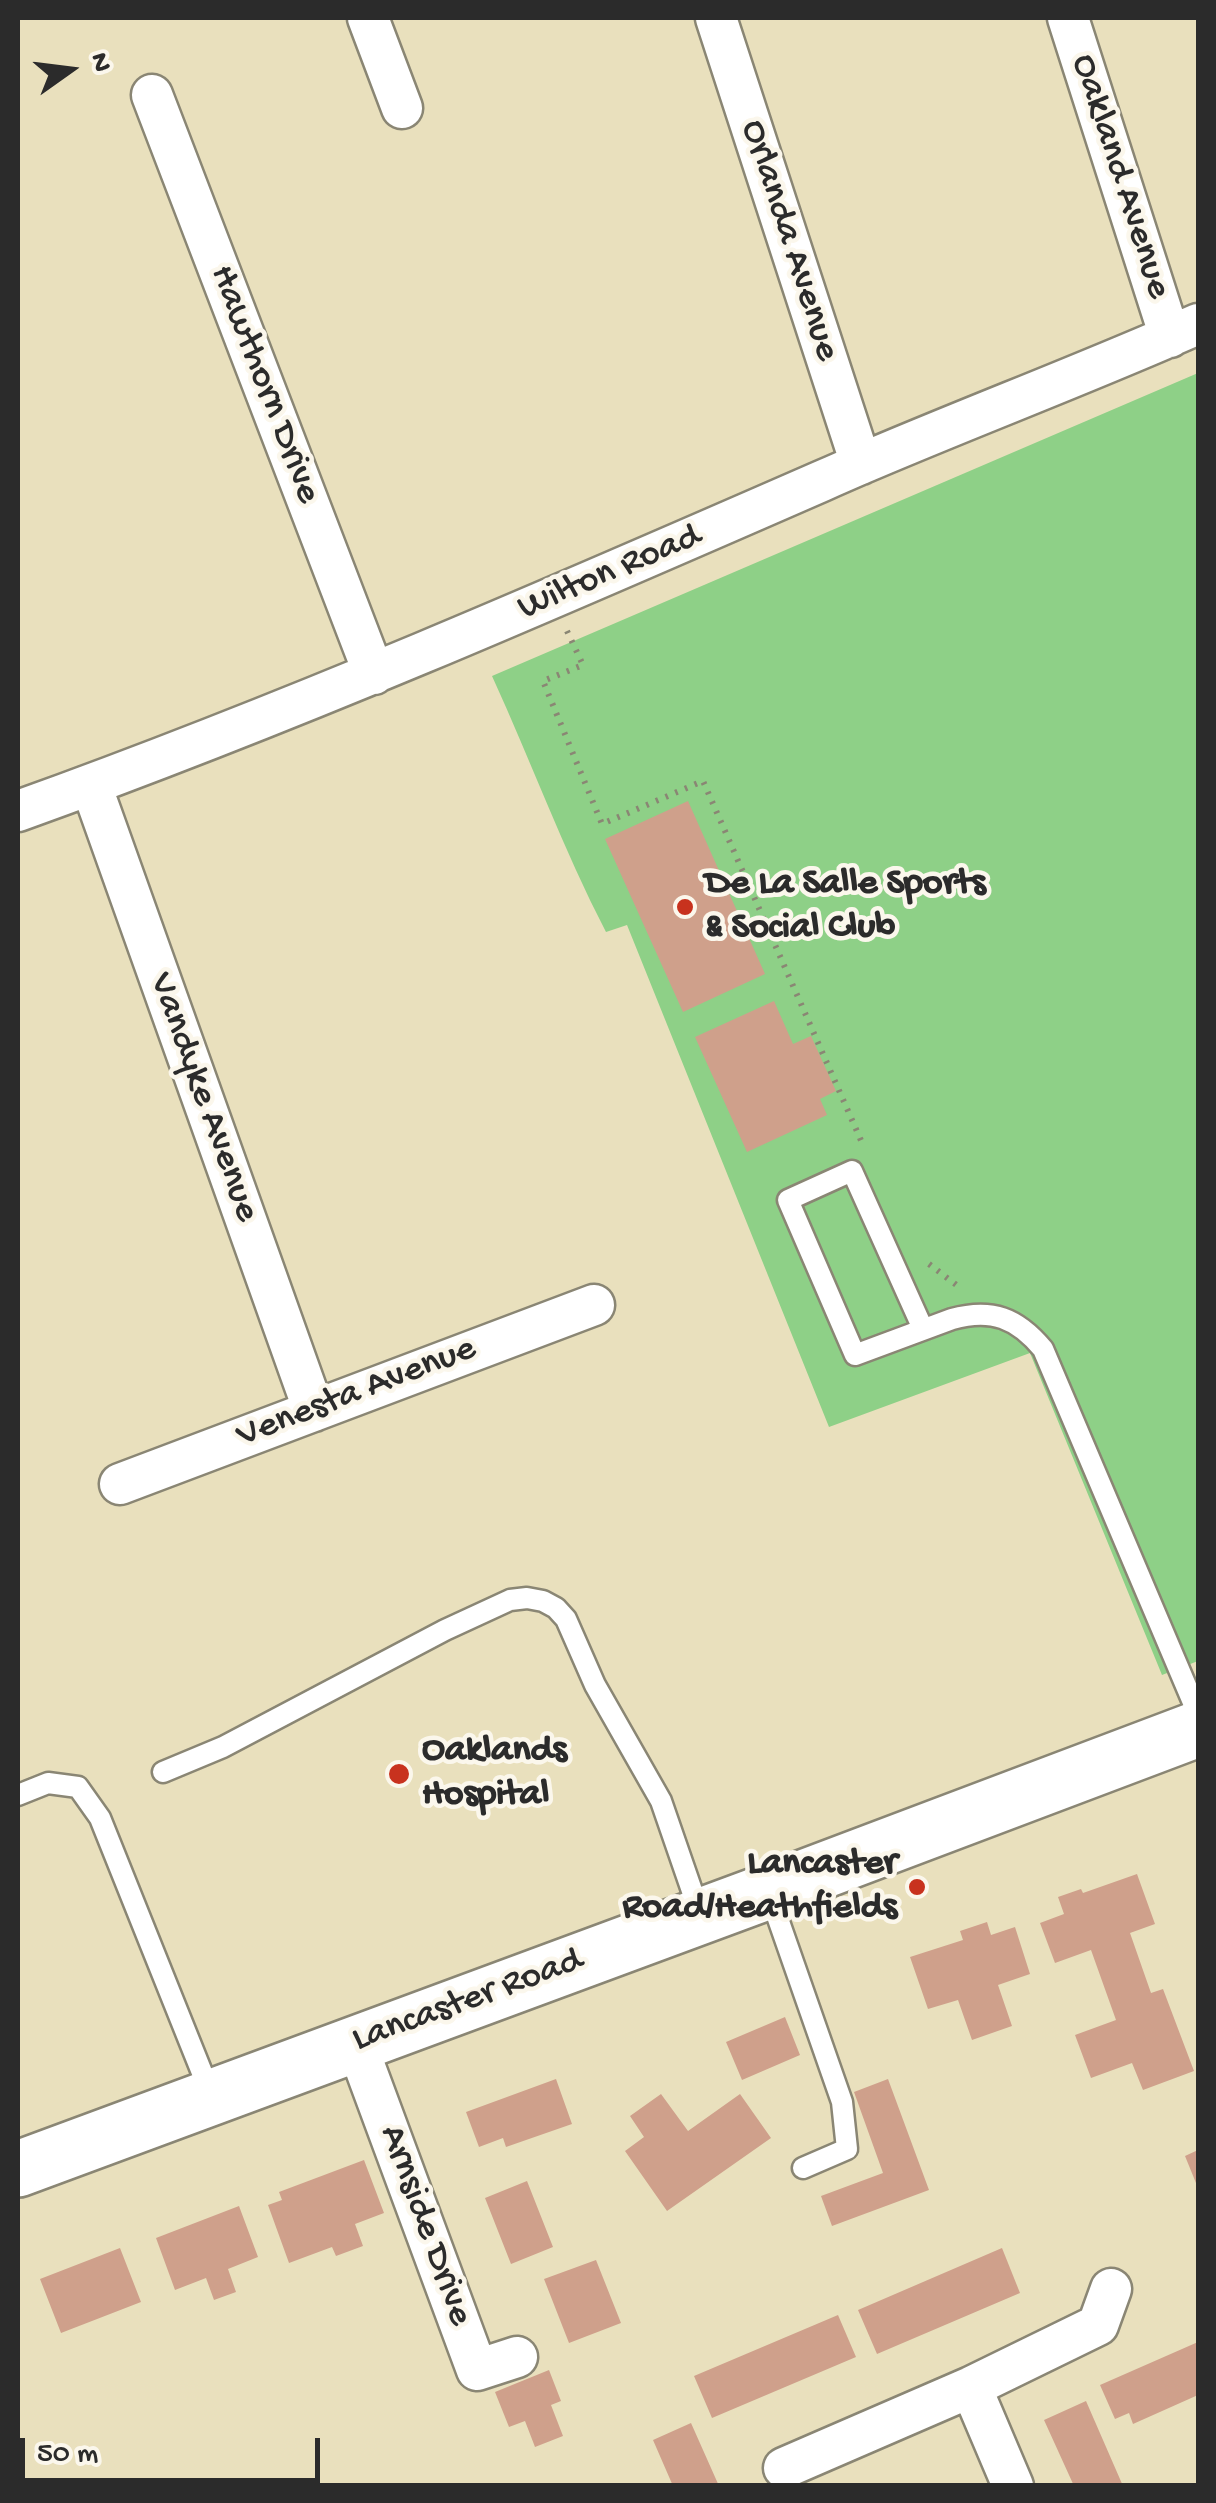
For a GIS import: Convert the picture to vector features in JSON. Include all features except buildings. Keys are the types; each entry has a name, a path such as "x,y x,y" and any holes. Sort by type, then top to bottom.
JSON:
{"main road":[{"name":"Lancaster Road","path":"18,2169 1198,1729"}],"street":[{"path":"368,18 404,83"},
{"name":"Orlanda Avenue","path":"716,18 860,464"},
{"name":"Oakland Avenue","path":"1068,18 1184,330"},
{"name":"Hawthorn Drive","path":"152,95 374,674"},
{"name":"Wilton Road","path":"18,811 200,745 374,674 860,464 1184,330"},
{"name":"Vandyke Avenue","path":"91,785 314,1411"},
{"name":"Venesta Avenue","path":"120,1484 594,1305"},
{"name":"Arnside Drive","path":"356,2043 477,2370 517,2357"},
{"path":"784,2468 970,2387 1098,2325 1111,2288"},
{"path":"970,2387 1014,2486"}],"lane":[{"path":"923,1330 852,1172 788,1200 855,1355 968,1315 1001,1317 1032,1335 1043,1349 1198,1714"},
{"path":"163,1772 223,1747 510,1600 543,1601 566,1618 595,1684 660,1801 700,1916"},
{"path":"18,1795 48,1783 78,1787 100,1818 212,2097"},
{"path":"768,1892 842,2102 846,2149 803,2168"}],"path":[{"path":"552,599 582,665 542,681 602,824 703,782 866,1154"},
{"path":"917,1252 962,1289"}],"green space":[{"path":"1198,373 1198,1661 1162,1675 1030,1353 829,1427 627,925 606,932 492,676"}],"place":[{"name":"De La Salle Sports & Social Club","path":"685,907"},
{"name":"Oaklands Hospital","path":"399,1774"},
{"name":"Lancaster Road/Heathfields","path":"917,1887"}]}
